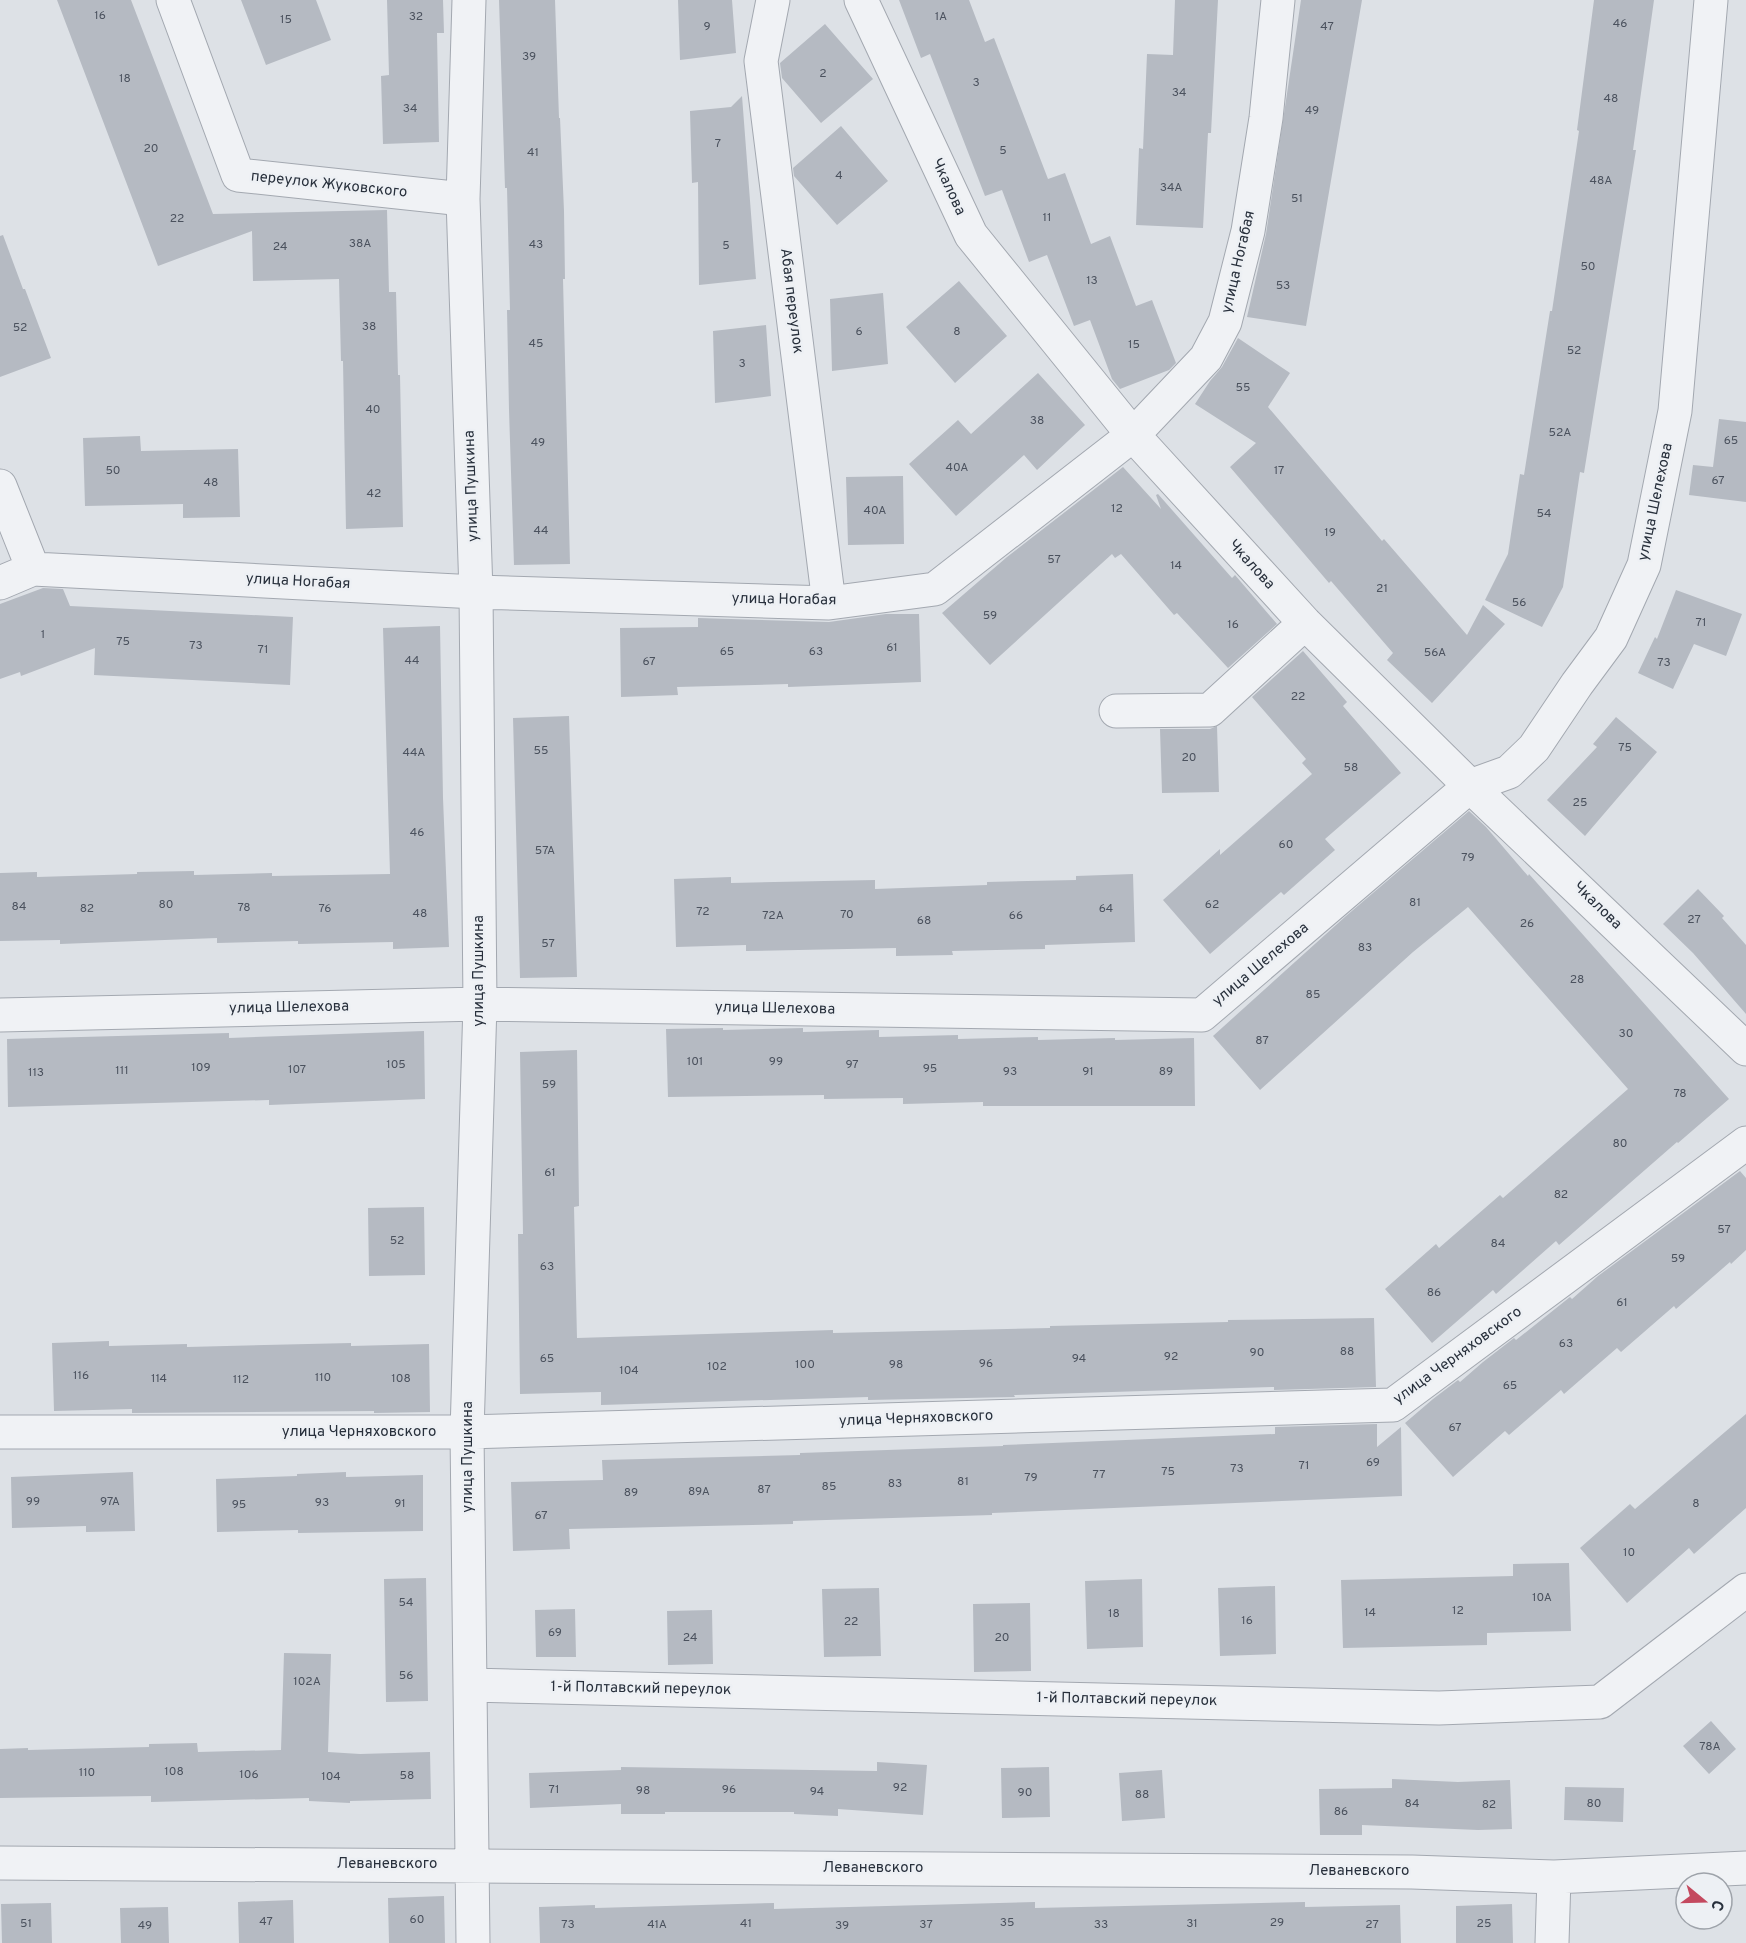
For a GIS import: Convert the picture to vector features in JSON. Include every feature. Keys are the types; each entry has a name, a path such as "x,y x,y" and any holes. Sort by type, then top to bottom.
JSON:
{"street":[{"name":"переулок Жуковского","path":"173,0 238,175 463,199"},
{"name":"улица Пушкина","path":"469,0 463,199 476,592 480,1004 467,1432 473,1943"},
{"name":"Абая переулок","path":"773,0 761,62 829,603"},
{"name":"Чкалова","path":"861,0 970,236 1133,435 1305,623 1470,786 1746,1049"},
{"name":"улица Ногабая","path":"33,569 476,592 829,603 934,589 1133,435 1206,358 1225,322 1248,231 1266,118 1278,0"},
{"name":"улица Шелехова","path":"0,1014 480,1004 1202,1015 1470,786 1509,772 1534,748 1611,638 1644,565 1676,411 1711,0"},
{"path":"0,486 33,569 0,583"},
{"path":"1116,711 1210,710 1305,623"},
{"name":"улица Черняховского","path":"0,1431 467,1432 1393,1405 1746,1143"},
{"name":"1-й Полтавский переулок","path":"470,1685 1439,1708 1600,1702 1746,1590"},
{"name":"Леваневского","path":"0,1863 1412,1872 1554,1878 1746,1868"},
{"path":"1552,1943 1554,1878"}],"building":[{"path":"57,0 131,0 213,214 387,210 389,292 396,292 403,527 346,529 339,279 253,281 252,231 158,266"},
{"path":"241,0 316,0 331,40 266,65"},
{"path":"387,0 443,0 444,33 437,33 439,142 383,144 381,76 389,75"},
{"path":"499,0 555,0 564,211 565,279 563,279 570,564 514,565 507,310 510,310 507,188 505,188"},
{"path":"678,0 732,0 736,53 680,60"},
{"path":"899,0 969,0 985,42 994,38 1048,179 1065,173 1091,244 1110,236 1136,306 1152,300 1176,363 1169,370 1120,389 1112,379 1090,320 1074,326 1047,255 1029,262 1002,190 985,196 930,54 921,58"},
{"path":"1175,0 1218,0 1203,228 1136,225 1139,148 1143,149 1147,54 1173,55"},
{"path":"1301,0 1362,0 1306,326 1247,317 1266,234"},
{"path":"1594,0 1654,0 1633,150 1636,150 1584,473 1580,472 1563,587 1542,627 1485,600 1508,554 1520,474 1524,475 1579,131 1577,130"},
{"path":"825,24 873,79 821,123 782,78 780,63"},
{"path":"742,96 756,279 699,285 698,182 692,183 690,111 731,107"},
{"path":"841,126 888,181 837,225 794,176 793,168"},
{"path":"3,235 51,358 0,377 0,236"},
{"path":"959,281 1007,336 955,383 906,327"},
{"path":"883,293 888,364 832,371 830,299"},
{"path":"766,325 771,396 715,403 713,331"},
{"path":"1238,338 1290,373 1268,407 1382,541 1384,539 1467,635 1483,605 1505,624 1432,703 1387,660 1393,653 1331,581 1329,583 1230,467 1256,443 1195,404 1222,367"},
{"path":"1038,373 1085,425 1037,470 1024,455 956,516 909,464 958,420 971,434"},
{"path":"1719,419 1746,422 1746,502 1689,495 1693,465 1713,467"},
{"path":"140,436 141,451 238,449 240,517 183,518 183,504 85,506 83,438"},
{"path":"1123,467 1161,509 1156,495 1158,494 1232,578 1235,575 1277,624 1228,668 1177,613 1174,615 1121,554 1115,558 1112,554 990,665 942,613 1007,557"},
{"path":"903,476 904,544 848,545 846,477"},
{"path":"43,588 63,589 70,606 293,617 290,685 94,675 95,648 21,676 20,672 0,679 0,604"},
{"path":"1676,590 1742,614 1726,656 1694,644 1673,689 1638,673 1655,637 1657,639"},
{"path":"886,614 919,614 921,682 788,687 788,684 677,687 678,695 621,697 620,628 698,627 698,618 829,622"},
{"path":"440,626 443,798 449,947 393,949 393,942 217,943 217,938 60,944 60,940 0,941 0,873 37,872 37,877 194,871 194,875 390,874 383,628"},
{"path":"1303,651 1347,702 1343,706 1401,773 1325,839 1335,850 1284,895 1281,892 1210,954 1163,900 1220,849 1220,855 1312,774 1302,763 1306,759 1252,697"},
{"path":"569,716 577,977 520,978 513,718"},
{"path":"1616,717 1657,752 1585,836 1547,800 1597,747 1593,744"},
{"path":"1217,726 1219,792 1162,793 1160,729 1210,729"},
{"path":"1469,811 1486,827 1528,876 1529,874 1729,1099 1559,1245 1556,1241 1496,1294 1493,1290 1432,1343 1385,1289 1436,1244 1439,1248 1500,1195 1503,1198 1628,1089 1468,907 1413,952 1260,1090 1213,1036 1346,916"},
{"path":"1133,874 1135,942 1045,945 1045,949 952,951 953,955 896,956 896,948 746,951 746,945 676,947 674,879 731,877 731,883 875,880 875,889 987,885 987,882 1076,880 1076,876"},
{"path":"1698,889 1724,916 1722,918 1746,945 1746,1014 1693,953 1663,924"},
{"path":"723,1028 723,1030 803,1028 803,1032 879,1030 879,1037 958,1035 958,1039 1194,1038 1195,1106 983,1106 983,1102 903,1104 903,1098 824,1099 824,1095 668,1097 666,1029"},
{"path":"424,1031 425,1099 269,1105 269,1100 8,1107 7,1039 229,1033 229,1038"},
{"path":"577,1050 579,1206 574,1207 577,1338 833,1330 833,1333 1050,1328 1050,1326 1228,1322 1228,1320 1374,1318 1376,1387 1274,1390 1274,1387 1014,1395 1015,1397 868,1400 868,1397 601,1405 601,1392 520,1394 518,1234 523,1234 520,1052"},
{"path":"1740,1171 1746,1178 1746,1250 1676,1309 1674,1306 1621,1352 1617,1348 1564,1394 1561,1390 1509,1435 1505,1431 1453,1477 1405,1423 1458,1380 1460,1382 1570,1297 1572,1299 1598,1276"},
{"path":"424,1207 425,1275 369,1276 368,1208"},
{"path":"109,1341 109,1346 187,1344 187,1347 351,1343 351,1346 429,1344 430,1412 132,1413 132,1409 54,1411 52,1343"},
{"path":"1746,1414 1746,1508 1694,1554 1689,1548 1627,1603 1580,1548 1630,1504 1635,1509"},
{"path":"1377,1424 1377,1447 1401,1427 1402,1496 992,1513 992,1515 793,1521 793,1524 569,1529 570,1549 513,1551 511,1482 603,1480 602,1460 800,1455 800,1453 1275,1434 1275,1427"},
{"path":"133,1472 135,1531 86,1532 86,1526 12,1528 11,1477"},
{"path":"346,1472 346,1477 423,1475 423,1531 217,1532 216,1479"},
{"path":"1569,1563 1571,1631 1487,1633 1487,1645 1343,1648 1341,1580 1513,1576 1513,1564"},
{"path":"426,1578 428,1701 386,1702 384,1579"},
{"path":"1142,1579 1143,1647 1087,1649 1085,1581"},
{"path":"1275,1586 1276,1654 1220,1656 1218,1588"},
{"path":"879,1588 881,1656 824,1657 822,1589"},
{"path":"1030,1603 1031,1671 974,1672 973,1604"},
{"path":"575,1609 576,1657 536,1657 535,1610"},
{"path":"712,1610 713,1664 668,1665 667,1611"},
{"path":"284,1653 331,1654 328,1752 360,1754 430,1752 431,1799 350,1801 350,1803 309,1801 309,1798 151,1802 151,1796 0,1798 0,1749 149,1747 149,1744 197,1743 198,1752 281,1750"},
{"path":"1711,1721 1736,1749 1709,1774 1683,1746"},
{"path":"877,1762 927,1765 923,1815 838,1809 838,1816 794,1814 794,1812 621,1814 621,1804 530,1808 529,1773 621,1770 621,1767 877,1771"},
{"path":"1049,1767 1050,1817 1002,1818 1001,1768"},
{"path":"1162,1770 1165,1818 1122,1821 1119,1773"},
{"path":"1392,1779 1458,1782 1510,1780 1512,1829 1478,1830 1362,1825 1362,1835 1320,1835 1319,1789 1392,1788"},
{"path":"1565,1787 1624,1788 1623,1822 1564,1820"},
{"path":"444,1896 445,1943 389,1943 388,1898"},
{"path":"293,1900 294,1943 239,1943 238,1902"},
{"path":"1035,1902 1035,1908 1305,1902 1305,1907 1400,1905 1401,1943 540,1943 539,1907 595,1905 595,1908 774,1903 774,1909"},
{"path":"51,1903 52,1943 2,1943 1,1904"},
{"path":"1512,1904 1513,1943 1456,1943 1456,1906"},
{"path":"168,1907 169,1943 121,1943 120,1908"}]}
